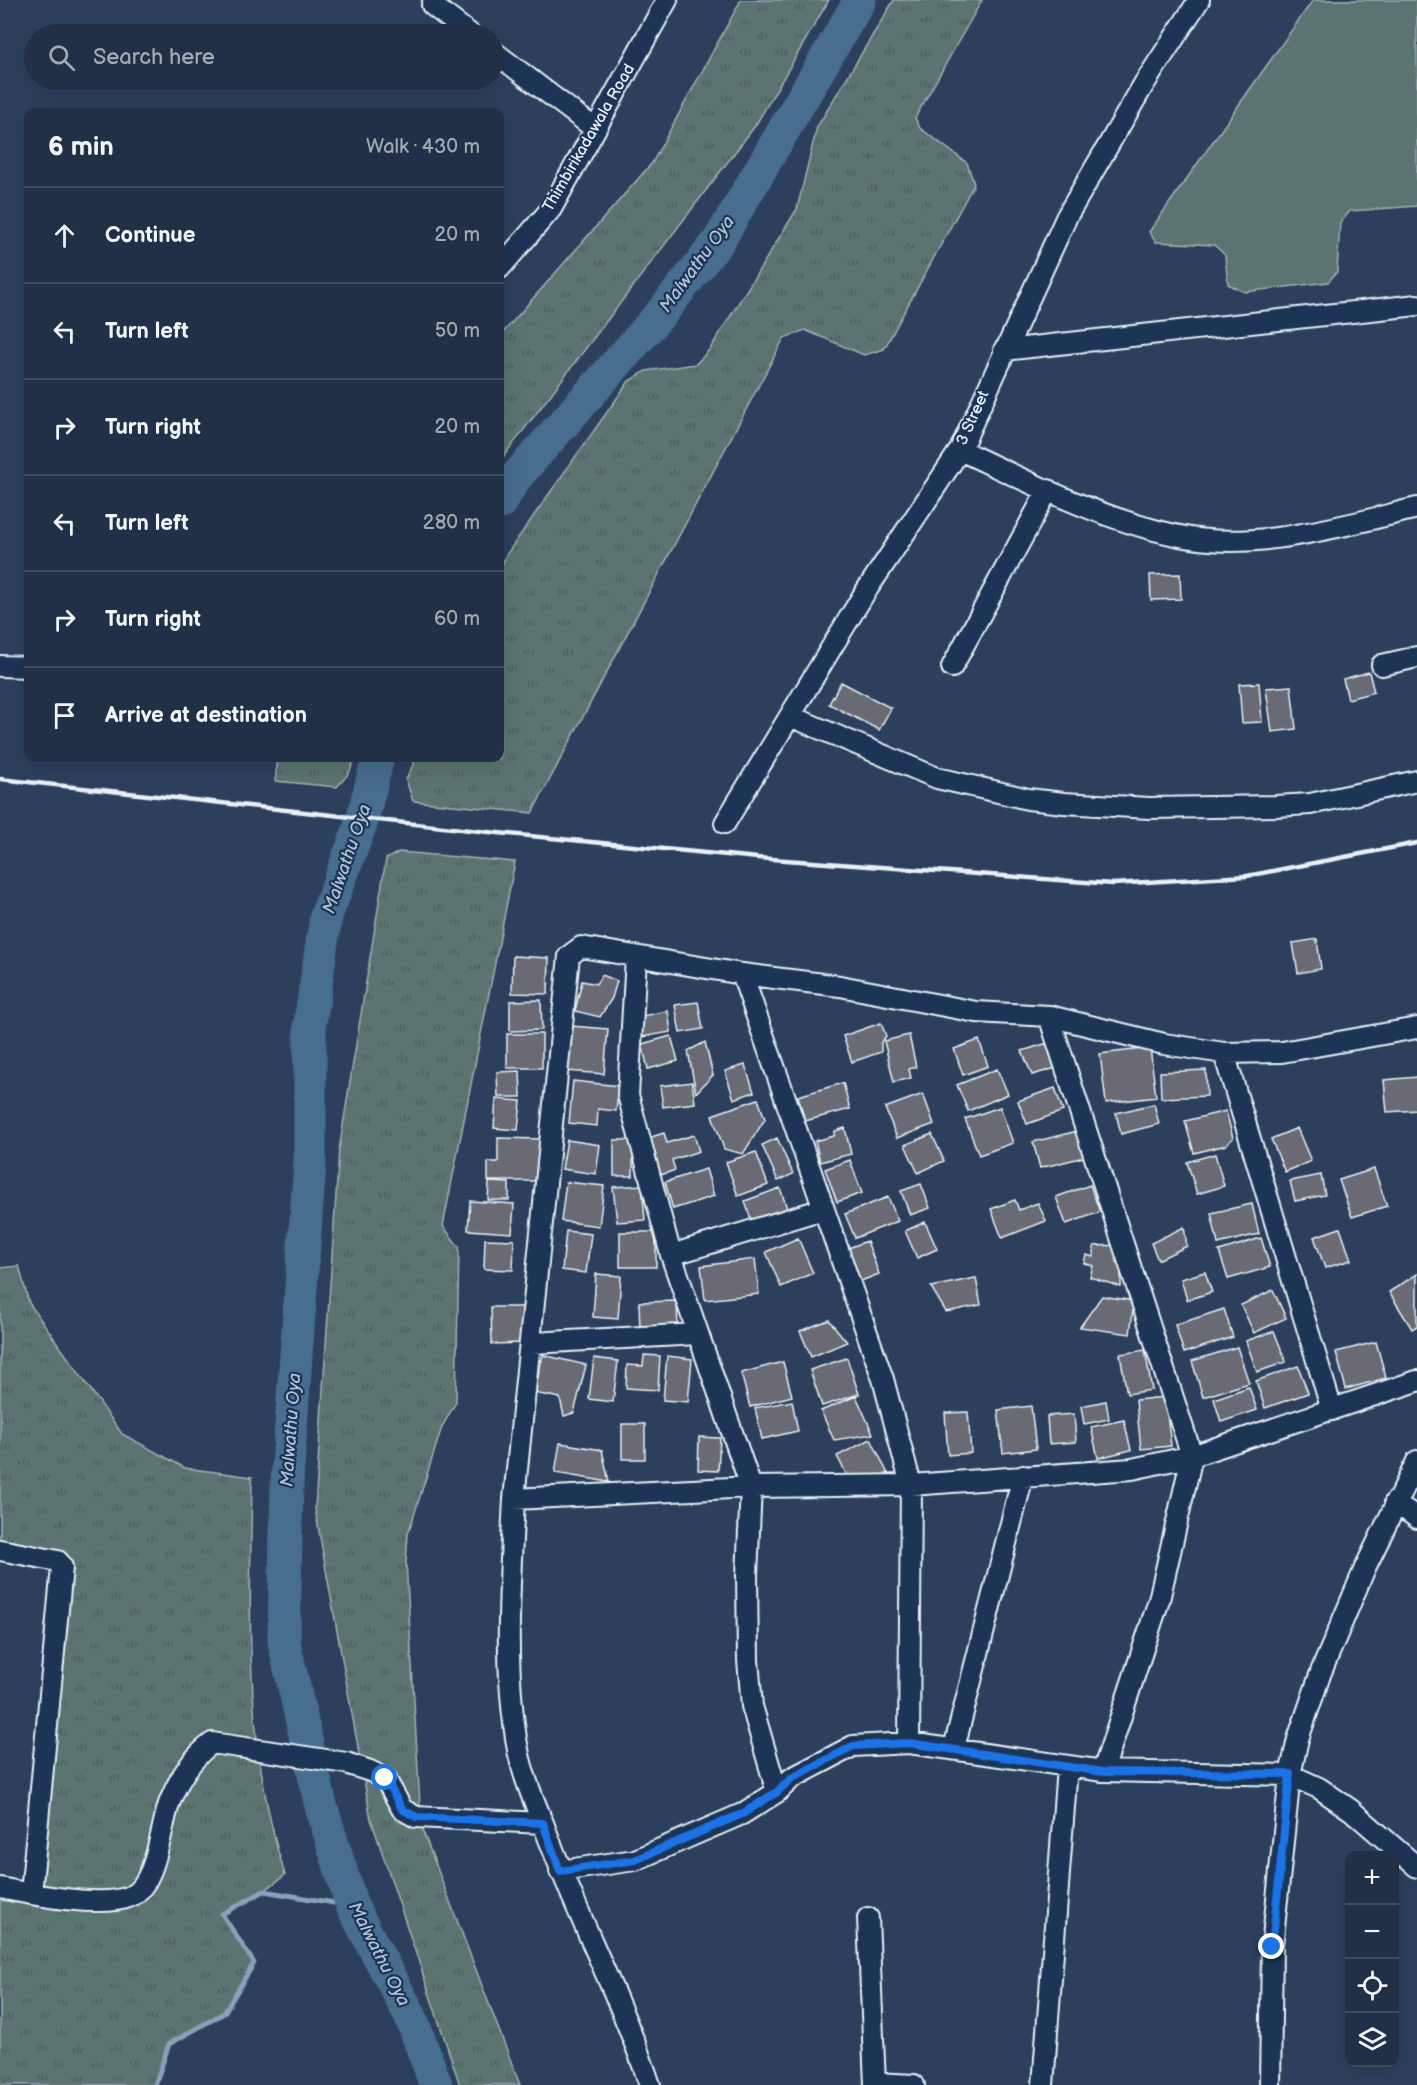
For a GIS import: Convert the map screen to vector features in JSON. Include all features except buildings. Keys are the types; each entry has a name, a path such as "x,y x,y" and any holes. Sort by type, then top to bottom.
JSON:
{"street":[{"name":"Thimbirikadawala Road","path":"504,263 551,209 667,0"},
{"name":"3 Street","path":"725,823 864,594 960,450 1067,216 1144,84 1199,0"},
{"path":"432,5 457,24"},
{"path":"504,60 594,128"},
{"path":"1004,350 1417,305"},
{"path":"960,450 1048,490 1118,518 1177,536 1226,540 1301,535 1417,508"},
{"path":"952,667 1048,490"},
{"path":"1382,665 1417,657"},
{"path":"0,666 24,667"},
{"path":"790,716 937,778 1028,799 1064,803 1137,808 1310,804 1417,781"},
{"path":"650,2085 627,2023 560,1871 529,1788 518,1750 507,1643 514,1499 532,1342 569,956 581,947 742,974 840,986 976,1012 1049,1016 1164,1044 1224,1053 1282,1052 1417,1028"},
{"path":"636,958 628,1095 671,1255 751,1488 747,1575 748,1660 752,1706 777,1792"},
{"path":"742,974 883,1379 911,1485 909,1743"},
{"path":"1049,1016 1192,1456 1159,1600 1103,1772"},
{"path":"1224,1053 1332,1410"},
{"path":"671,1255 823,1209"},
{"path":"532,1342 699,1334"},
{"path":"514,1499 751,1488 911,1485 1132,1469 1192,1456 1417,1381"},
{"path":"1270,2085 1272,1947 1290,1774 1298,1739 1321,1672 1395,1502 1417,1461"},
{"path":"954,1748 1023,1476"},
{"path":"1395,1502 1417,1518"},
{"path":"0,1550 58,1561 62,1567 31,1894"},
{"path":"0,1888 31,1894 105,1901 130,1896 144,1886 152,1872 170,1802 181,1778 197,1754 212,1743 346,1763 385,1778 402,1809 416,1817 543,1823"},
{"path":"560,1871 635,1860 742,1814 777,1792 792,1778 853,1746 909,1743 1103,1772 1290,1774 1318,1788 1351,1810 1417,1868"},
{"path":"1043,2085 1067,1767"},
{"path":"868,1918 876,2084 914,2085"}],"green space":[{"path":"741,0 829,0 755,126 504,456 504,331 652,163"},
{"path":"894,0 982,0 915,118 920,128 967,163 974,184 884,349 864,355 805,330 784,338 532,813 413,801 406,780 414,762 504,762 504,560 506,555 629,381 646,371 696,364 710,349 797,209 817,127"},
{"path":"1313,0 1417,0 1417,206 1350,211 1340,223 1337,272 1328,282 1244,292 1228,284 1225,255 1214,245 1156,242 1149,232"},
{"path":"277,762 353,762 349,773 337,787 275,781"},
{"path":"399,852 515,862 443,1226 459,1247 456,1402 442,1427 408,1534 406,1562 420,1805 424,1834 520,2085 460,2085 371,1819 315,1509 339,1150 386,859"},
{"path":"19,1266 29,1303 122,1434 185,1468 252,1477 250,1628 256,1726 271,1825 285,1875 264,1891 223,1914 254,1963 224,2013 169,2045 155,2085 0,2085 0,1888 30,1894 62,1567 0,1550 0,1268"}],"waterway":[{"name":"Malwathu Oya","path":"504,496 516,477 663,311 718,242 860,0"},
{"name":"Malwathu Oya","path":"377,762 361,824 326,916 310,1023 310,1162 287,1481 284,1642 321,1806 352,1906 410,2015 436,2085"},
{"path":"155,2085 169,2044 224,2013 254,1963 222,1914 264,1891 352,1906"}],"railway":[{"path":"0,779 498,833 758,858 1113,884 1247,876 1417,843"}],"route":[{"path":"385,1778 402,1809 416,1817 543,1823 560,1871 635,1860 742,1814 777,1792 792,1778 853,1746 909,1743 1103,1772 1290,1774 1272,1947"}]}
